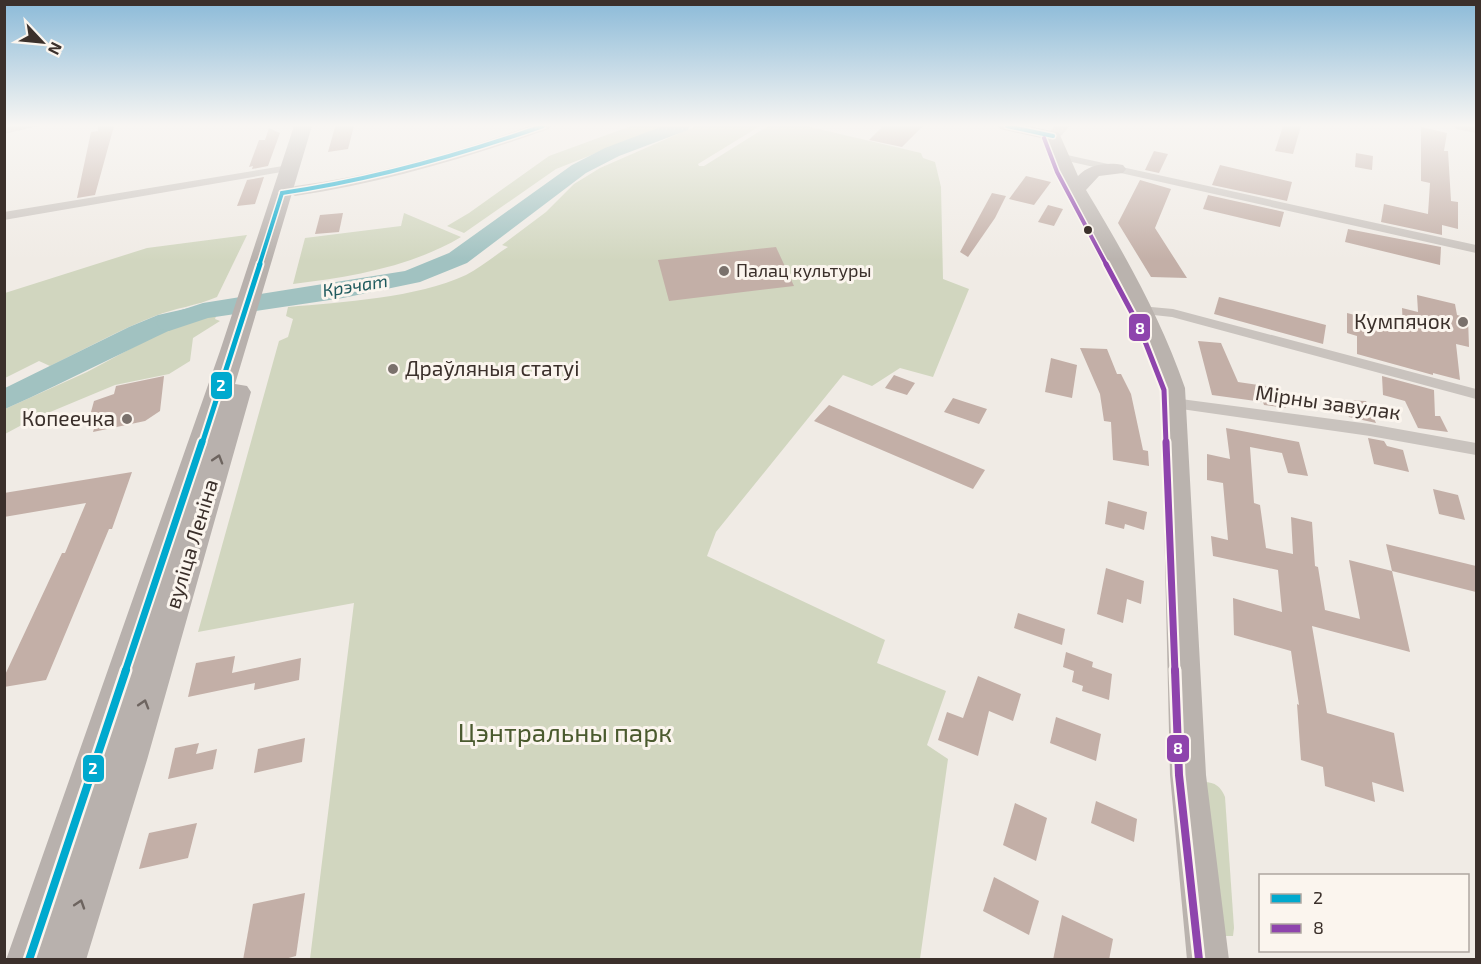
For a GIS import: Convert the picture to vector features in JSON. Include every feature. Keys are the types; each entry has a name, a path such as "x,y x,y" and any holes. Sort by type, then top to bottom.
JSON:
{"main road":[{"name":"вуліца Леніна","path":"62,960 127,760 251,319 295,171"},
{"path":"1066,171 1140,310 1164,359 1173,388 1188,775 1208,960"},
{"path":"1077,190 1090,172 1097,171"},
{"name":"вуліца Леніна","path":"29,960 251,319"}],"street":[{"path":"4,216 278,171"},
{"path":"289,192 400,171"},
{"path":"1130,171 1476,249"},
{"path":"1140,310 1173,313 1476,394"},
{"name":"Мірны завулак","path":"1173,403 1370,430 1476,449"}],"green space":[{"path":"528,171 553,171 464,233 447,226"},
{"name":"Цэнтральны парк","path":"595,171 937,171 941,187 943,279 969,289 933,377 900,368 872,386 843,375 716,532 707,556 885,640 877,663 946,691 927,745 948,759 920,959 310,959 354,603 198,632 279,341 288,337 293,319 286,316 288,307 402,294 446,283 466,275 508,247 502,245 546,212 574,184"},
{"path":"404,213 461,237 422,256 380,269 293,284 305,238 401,226"},
{"path":"247,235 217,297 142,321 50,366 39,361 5,378 5,293 147,248"},
{"path":"218,311 215,319 220,321 193,338 190,361 169,374 115,385 31,420 5,434 5,409 87,372 158,334"},
{"path":"1204,782 1217,786 1225,797 1233,936 1221,936"}],"water":[{"path":"207,304 211,307 208,313 5,409 5,388 129,327 158,315"}],"building":[{"path":"83,171 102,171 95,195 77,198"},
{"path":"1218,171 1245,171 1292,182 1287,201 1212,185"},
{"path":"1421,171 1449,171 1451,201 1458,202 1458,229 1442,225 1442,235 1381,222 1384,204 1428,214 1430,183 1421,181"},
{"path":"1026,176 1051,182 1034,205 1009,199"},
{"path":"264,177 255,204 237,206 247,180"},
{"path":"1140,180 1171,189 1155,228 1187,278 1151,277 1118,223"},
{"path":"992,193 1006,196 995,218 968,257 960,252"},
{"path":"1208,195 1284,212 1280,227 1203,209"},
{"path":"1048,205 1063,209 1054,226 1038,222"},
{"path":"343,213 339,232 315,234 320,215"},
{"path":"1348,229 1441,247 1440,265 1345,242"},
{"name":"Палац культуры","path":"776,247 794,286 669,301 658,260"},
{"path":"1417,295 1455,304 1457,315 1468,318 1469,347 1456,344 1460,380 1357,354 1357,336 1347,333 1347,313 1403,327 1402,308 1418,312"},
{"path":"1219,297 1326,325 1323,344 1214,314"},
{"path":"1198,341 1221,343 1238,382 1279,388 1286,408 1264,405 1263,402 1212,395"},
{"path":"1080,348 1107,349 1117,374 1121,374 1131,394 1143,450 1148,451 1149,466 1113,460 1111,422 1104,421 1100,394"},
{"path":"1051,358 1077,365 1072,398 1045,392"},
{"path":"894,375 915,383 907,395 885,388"},
{"path":"164,376 160,411 145,421 93,432 96,422 88,423 94,401 114,394 116,386"},
{"path":"1382,376 1434,390 1435,416 1440,416 1448,432 1418,428 1405,401 1383,395"},
{"path":"953,398 987,409 979,424 944,412"},
{"path":"1341,400 1366,401 1376,423 1349,417"},
{"path":"829,405 985,470 973,489 814,421"},
{"path":"1226,428 1299,442 1308,476 1288,473 1282,453 1250,447 1254,503 1260,505 1266,548 1293,554 1291,517 1312,522 1315,566 1318,567 1325,610 1360,619 1349,560 1392,571 1410,652 1312,626 1327,713 1394,733 1404,792 1372,782 1375,802 1325,786 1323,767 1301,760 1297,704 1299,705 1291,651 1234,635 1233,598 1282,612 1278,570 1213,556 1211,536 1228,540 1223,483 1207,480 1207,454 1230,459"},
{"path":"1368,438 1384,441 1387,446 1403,450 1409,472 1374,464"},
{"path":"132,472 112,529 109,529 46,680 4,687 4,677 62,553 65,553 86,503 4,517 4,493"},
{"path":"1433,489 1458,495 1465,520 1439,514"},
{"path":"1108,501 1147,512 1144,530 1125,524 1124,529 1105,524"},
{"path":"1386,544 1476,566 1476,592 1392,571"},
{"path":"1106,568 1144,581 1141,604 1127,599 1123,623 1097,614"},
{"path":"1018,613 1065,629 1062,645 1014,628"},
{"path":"1066,652 1093,662 1092,667 1112,674 1109,700 1082,691 1083,686 1072,682 1074,671 1063,667"},
{"path":"235,656 232,673 301,658 299,680 254,690 255,683 188,697 196,663"},
{"path":"978,676 1021,694 1013,721 989,711 978,756 938,740 947,712 963,718"},
{"path":"1056,717 1101,734 1096,761 1050,743"},
{"path":"305,738 302,762 254,773 258,749"},
{"path":"199,743 196,754 217,749 213,769 168,779 175,748"},
{"path":"1096,801 1137,819 1134,842 1091,823"},
{"path":"1015,803 1047,818 1036,861 1003,845"},
{"path":"197,823 188,858 139,869 149,833"},
{"path":"994,877 1039,901 1029,935 983,911"},
{"path":"305,893 296,956 281,960 243,960 253,904"},
{"path":"1062,915 1113,939 1109,960 1053,960"}],"waterway":[{"name":"Крэчат","path":"169,323 203,311 343,290 411,277 458,258 576,171"}],"transit line":[{"name":"2","path":"282,193 398,171"},
{"name":"8","path":"1057,171 1139,326 1164,390 1179,775 1199,960"},
{"name":"2","path":"29,960 233,351 282,193"}],"place":[{"name":"Палац культуры","path":"724,271"},
{"name":"Кумпячок","path":"1463,322"},
{"name":"Драўляныя статуі","path":"393,369"},
{"name":"Копеечка","path":"127,419"}]}
